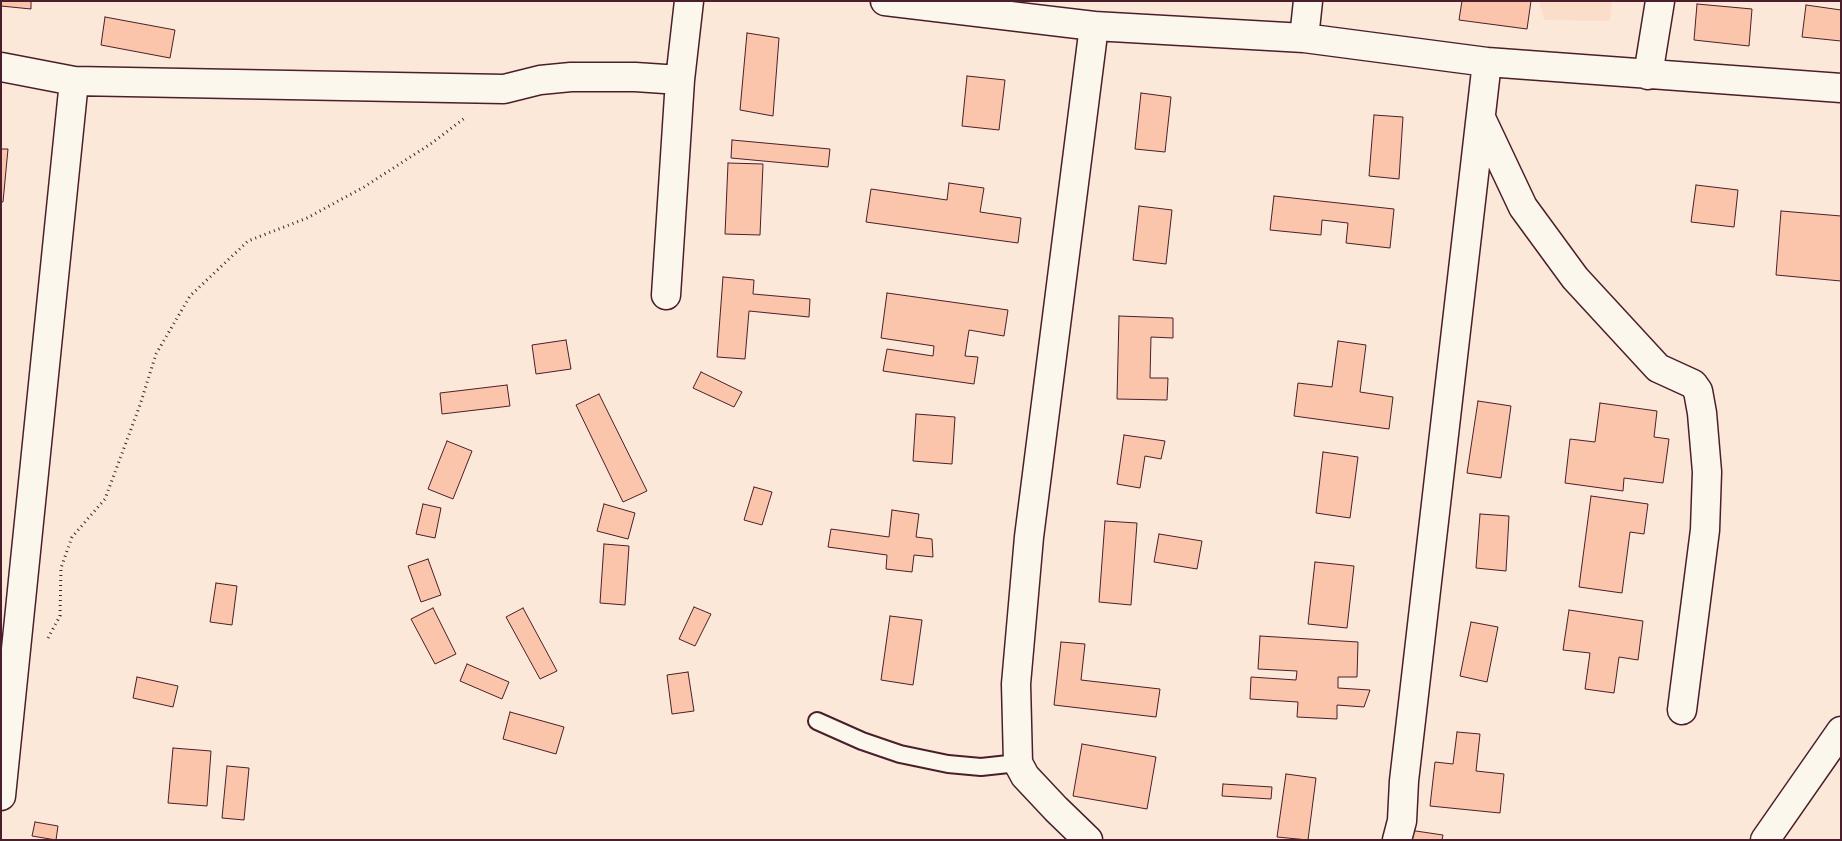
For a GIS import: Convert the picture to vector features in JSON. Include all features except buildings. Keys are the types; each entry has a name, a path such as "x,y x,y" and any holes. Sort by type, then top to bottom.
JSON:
{"street":[{"path":"666,295 680,80 689,1"},
{"path":"885,1 1094,26 1304,38 1487,62 1841,88"},
{"path":"1304,38 1308,1"},
{"path":"1648,75 1660,1"},
{"path":"1088,840 1025,776 1018,763 1016,684 1029,537 1094,26"},
{"path":"1397,840 1402,821 1404,781 1487,62"},
{"path":"1,67 74,81 504,89 540,80 571,77 635,77 680,80"},
{"path":"1,796 74,81"},
{"path":"1480,116 1523,208 1575,278 1658,368 1693,384 1698,391 1702,413 1707,472 1705,530 1682,710"},
{"path":"1765,840 1841,732"}],"lane":[{"path":"817,721 862,741 900,754 948,764 981,767 1018,763"}],"path":[{"path":"47,640 60,616 61,568 72,537 105,499 140,405 156,354 190,296 248,241 307,218 364,187 432,143 468,116"}],"shaded area":[{"path":"1539,1 1612,1 1610,21 1544,20"}]}
